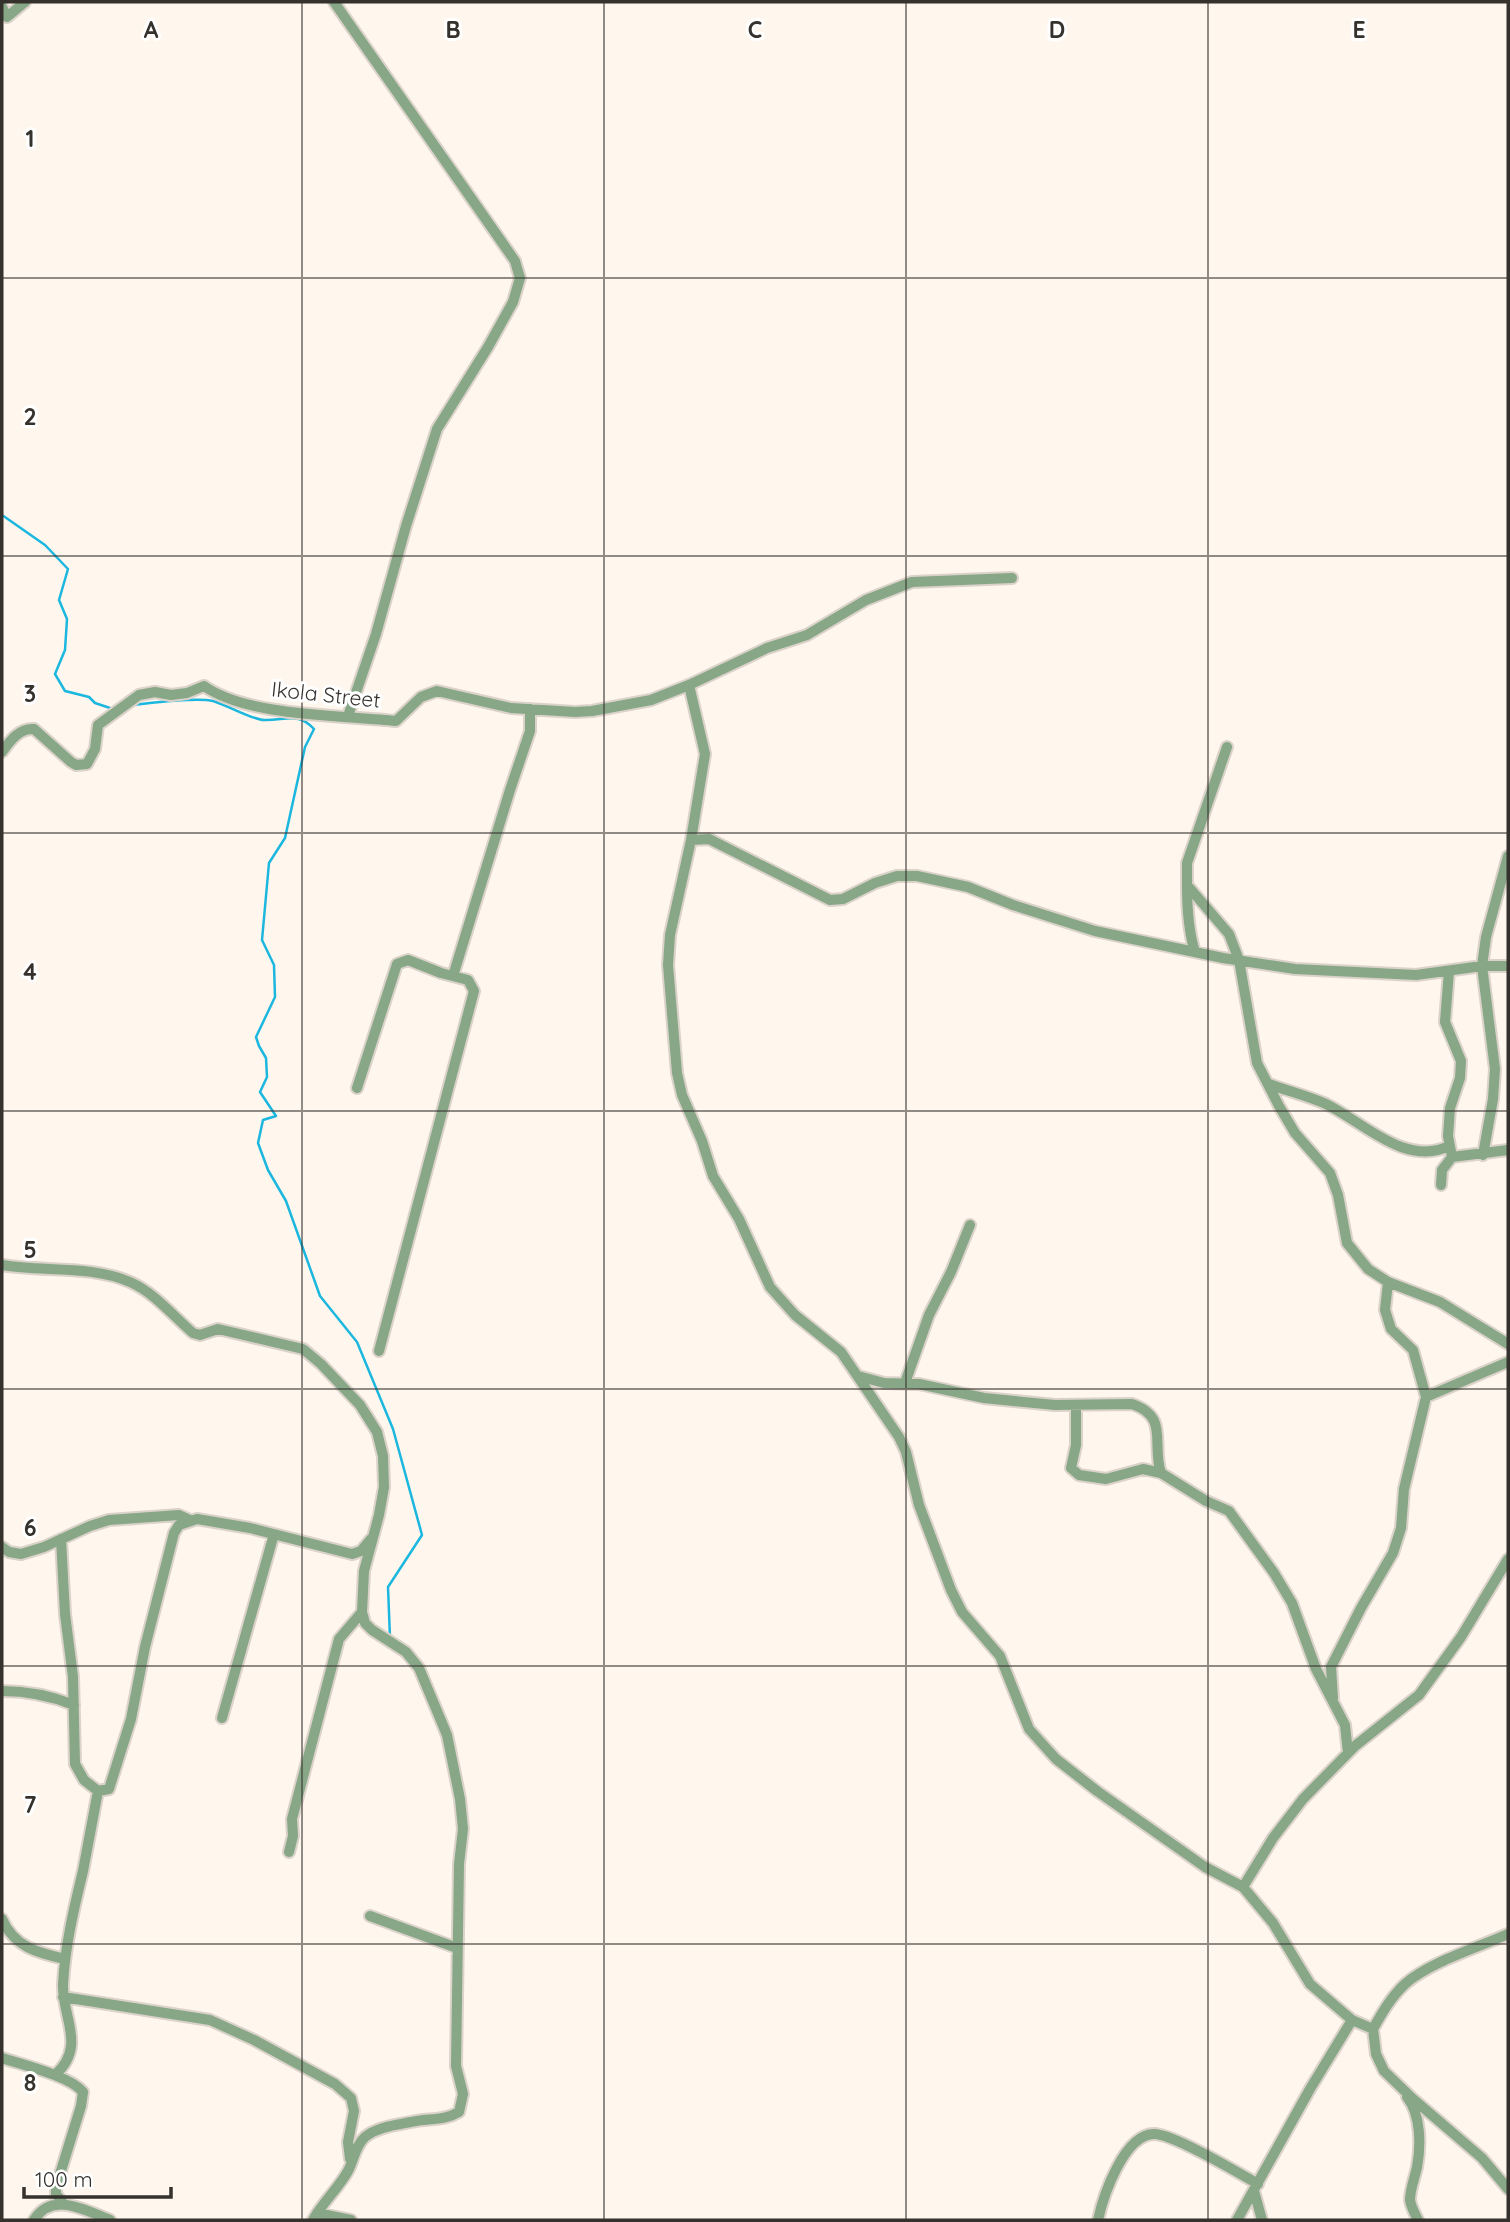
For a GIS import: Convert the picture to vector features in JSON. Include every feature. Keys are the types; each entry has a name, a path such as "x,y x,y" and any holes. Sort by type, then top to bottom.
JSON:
{"street":[{"path":"2,7 7,17 25,2"},
{"path":"334,2 515,261 520,278 513,302 437,429 376,634 348,716"},
{"name":"Ikola Street","path":"2,752 13,737 27,729 34,729 71,762 76,765 87,764 94,748 98,725 139,695 155,692 171,695 187,693 204,686 218,696 265,708 396,721 421,697 437,691 511,708 592,711 650,700 689,685 767,648 807,635 866,600 912,582 1012,578"},
{"path":"689,685 705,754 691,841 670,935 668,965 677,1073 682,1095 702,1141 713,1176 739,1219 770,1287 795,1315 841,1352 899,1437 906,1452 919,1505 951,1590 962,1612 1000,1656 1030,1729 1056,1759 1097,1791 1205,1867 1243,1887 1273,1923 1310,1984 1352,2020 1373,2029"},
{"path":"453,976 530,731 530,709"},
{"path":"1195,952 1190,939 1187,914 1187,863 1227,747"},
{"path":"691,841 709,839 830,900 843,899 875,883 897,876 917,876 968,887 1013,905 1095,931 1295,969 1416,975 1482,966 1508,966"},
{"path":"1483,1155 1493,1099 1495,1069 1482,966 1486,937 1508,856"},
{"path":"1187,885 1229,934 1238,960 1257,1063 1295,1133 1329,1173 1338,1195 1347,1242 1368,1269 1388,1282 1440,1302 1508,1344"},
{"path":"357,1088 397,964 408,960 468,980 474,991 379,1351"},
{"path":"1441,1185 1442,1170 1451,1152 1450,1108 1460,1078 1461,1061 1445,1022 1449,971"},
{"path":"1269,1084 1325,1104 1399,1146 1422,1152 1483,1155 1508,1150"},
{"path":"905,1383 929,1315 970,1225"},
{"path":"2,1265 75,1271 131,1282 158,1300 193,1333 200,1335 218,1329 303,1349 360,1405 377,1432 383,1455 384,1487 364,1571 362,1612 365,1623 372,1630 406,1652 419,1668 447,1735 463,1829 458,1864 456,2066 463,2094 459,2112 445,2118 417,2120 377,2130 364,2138 351,2166 315,2216"},
{"path":"1333,1703 1331,1667 1393,1553 1401,1528 1404,1489 1426,1398 1413,1350 1391,1329 1385,1310 1388,1282"},
{"path":"1426,1398 1508,1362"},
{"path":"858,1376 884,1383 919,1384 984,1398 1076,1405 1132,1404 1142,1408 1154,1419 1158,1431 1156,1452 1161,1473"},
{"path":"1076,1405 1076,1445 1071,1468 1074,1472 1106,1479 1143,1469 1161,1473 1206,1501 1228,1511 1236,1519 1292,1603 1316,1669 1345,1725 1348,1753"},
{"path":"2,1547 9,1552 21,1554 109,1520 178,1516 190,1520"},
{"path":"61,1539 74,1705 75,1764 84,1780 98,1791 109,1789 115,1776 131,1719 145,1647 171,1541 179,1525 197,1519 237,1525 352,1554 360,1551 373,1537"},
{"path":"222,1718 274,1534"},
{"path":"1243,1887 1273,1838 1300,1802 1348,1753 1419,1695 1461,1636 1489,1586 1508,1559"},
{"path":"289,1852 293,1836 292,1819 339,1639 362,1612"},
{"path":"2,1691 50,1695 74,1705"},
{"path":"55,2075 66,2064 71,2048 70,2019 63,1997 65,1959 98,1791"},
{"path":"370,1916 457,1948"},
{"path":"2,1920 11,1935 26,1949 65,1959"},
{"path":"1418,2220 1410,2197 1418,2163 1417,2121 1412,2102 1384,2071 1376,2054 1373,2029 1405,1984 1434,1966 1508,1934"},
{"path":"63,1997 210,2020 254,2040 335,2084 351,2098 354,2111 348,2142 351,2166"},
{"path":"1237,2220 1352,2020"},
{"path":"2,2059 55,2075 71,2082 83,2092 55,2187 56,2194 63,2203 110,2220"},
{"path":"1399,2087 1482,2158 1508,2189"},
{"path":"1098,2220 1116,2169 1133,2143 1144,2136 1155,2134 1180,2142 1256,2187 1262,2220"},
{"path":"34,2220 46,2207 63,2203"},
{"path":"315,2216 351,2220"}],"waterway":[{"path":"2,515 45,545 68,569 59,600 67,619 65,650 55,674 65,691 89,697 95,703 113,709"},
{"path":"132,705 213,701 259,719 302,720 314,729 305,747 285,838 269,863 262,940 274,965 275,997 256,1037 266,1058 267,1077 260,1092 276,1116 263,1120 258,1143 268,1170 286,1201 320,1296 357,1342 393,1429 422,1535 388,1587 390,1638"}]}
